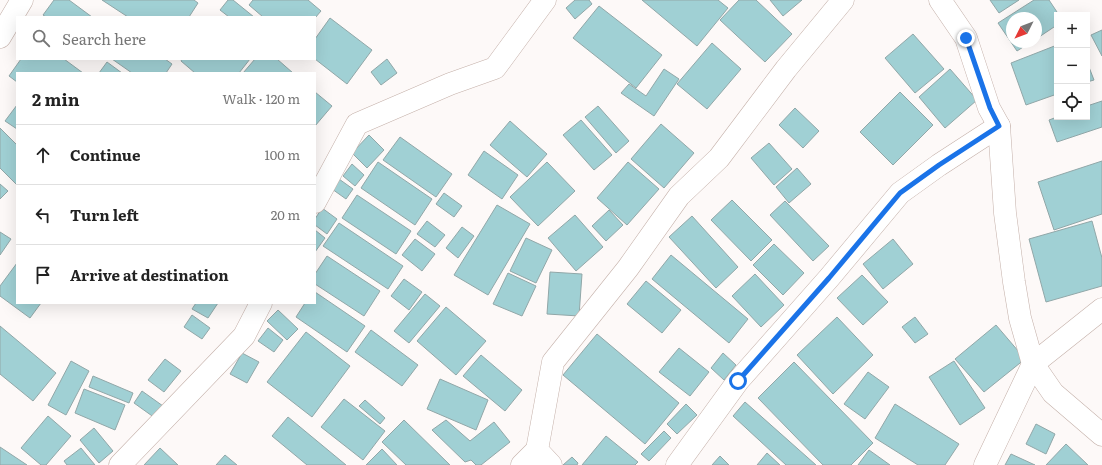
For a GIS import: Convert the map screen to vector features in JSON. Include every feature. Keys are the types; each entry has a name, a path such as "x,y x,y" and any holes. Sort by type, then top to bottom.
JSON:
{"street":[{"path":"0,37 22,0"},
{"path":"316,200 357,124 450,84 496,68 545,0"},
{"path":"537,460 553,362 628,268 679,196 719,158 786,69 843,0"},
{"path":"940,0 966,38 990,108 999,126 1005,206 1014,282 1020,318 1033,364 1053,393 1102,435"},
{"path":"677,465 738,381 829,278 900,193 939,165 999,126"},
{"path":"120,465 244,336 260,304"},
{"path":"985,465 1033,364 1102,309"}],"building":[{"path":"54,0 69,0 91,16 44,16 43,15"},
{"path":"102,0 194,0 198,3 190,16 126,16"},
{"path":"228,0 233,0 253,16 228,16 220,10"},
{"path":"253,0 308,0 321,11 316,17 262,16 249,5"},
{"path":"575,0 589,0 592,4 575,19 566,8"},
{"path":"642,0 718,0 728,8 697,46"},
{"path":"739,0 756,0 792,34 765,62 720,20"},
{"path":"770,0 802,0 783,16"},
{"path":"990,0 1019,0 999,13"},
{"path":"1034,0 1049,0 1057,12 1054,12 1054,27 1042,35 1042,12 1015,12"},
{"path":"599,6 662,55 636,88 573,38"},
{"path":"330,18 372,50 347,84 316,60 316,38"},
{"path":"1006,18 1006,35 998,23"},
{"path":"1102,30 1102,56 1091,35"},
{"path":"913,34 944,69 915,93 885,58"},
{"path":"712,43 741,69 707,109 677,84"},
{"path":"1054,46 1054,95 1026,105 1011,63"},
{"path":"1015,48 1022,48 1017,51"},
{"path":"387,59 397,73 381,85 371,72"},
{"path":"20,60 65,60 82,72 16,72 16,81 9,76"},
{"path":"113,60 166,60 172,64 167,72 131,72"},
{"path":"249,60 240,72 194,72 181,61"},
{"path":"254,60 278,60 292,72 244,72"},
{"path":"107,62 121,72 100,72"},
{"path":"664,69 679,79 654,116 621,93 629,84 646,96"},
{"path":"950,69 977,100 945,128 919,97"},
{"path":"1090,70 1094,80 1090,81"},
{"path":"900,92 933,125 893,165 860,132"},
{"path":"316,93 332,106 316,125"},
{"path":"1102,101 1102,127 1057,142 1049,120 1054,118 1054,120 1090,120 1090,105"},
{"path":"16,106 16,128 5,121"},
{"path":"598,106 629,141 616,153 585,117"},
{"path":"795,108 819,131 803,148 779,125"},
{"path":"581,120 612,155 594,170 563,135"},
{"path":"510,121 547,154 527,177 490,145"},
{"path":"661,124 694,153 664,188 631,159"},
{"path":"0,128 16,144 16,184 0,168"},
{"path":"369,135 384,150 367,168 352,153"},
{"path":"400,137 452,174 436,197 383,160"},
{"path":"769,143 792,169 774,185 751,158"},
{"path":"484,151 518,175 502,199 468,175"},
{"path":"1102,161 1102,214 1054,230 1038,182"},
{"path":"378,162 432,199 415,225 361,188"},
{"path":"547,162 575,191 538,226 510,197"},
{"path":"628,162 659,189 627,225 597,198"},
{"path":"352,164 364,175 355,186 343,176"},
{"path":"797,168 811,184 789,203 776,187"},
{"path":"339,179 353,189 346,199 332,189"},
{"path":"0,184 8,191 0,199"},
{"path":"444,193 462,206 454,217 436,204"},
{"path":"357,195 411,231 396,254 342,218"},
{"path":"732,200 772,240 751,261 711,220"},
{"path":"785,201 829,246 813,261 770,215"},
{"path":"497,205 530,224 488,295 454,275"},
{"path":"322,208 337,219 327,234 316,226 316,217"},
{"path":"609,210 623,225 606,241 592,226"},
{"path":"575,215 603,247 576,271 548,238"},
{"path":"692,216 738,267 716,288 669,237"},
{"path":"427,221 445,235 435,247 417,234"},
{"path":"1092,221 1102,258 1102,286 1046,302 1029,239"},
{"path":"339,223 403,266 388,289 323,246"},
{"path":"462,227 474,236 458,258 446,248"},
{"path":"316,231 325,238 316,251"},
{"path":"0,232 11,239 0,255"},
{"path":"526,238 552,250 536,283 510,271"},
{"path":"415,239 435,254 422,271 402,255"},
{"path":"893,239 913,264 883,289 863,264"},
{"path":"774,244 804,273 783,295 753,265"},
{"path":"671,255 748,319 729,343 652,279"},
{"path":"327,256 380,291 364,316 316,285 316,272"},
{"path":"16,264 16,304 40,304 30,318 0,296 0,286"},
{"path":"550,272 582,274 579,316 547,314"},
{"path":"508,273 536,286 522,316 493,304"},
{"path":"755,274 784,305 761,327 732,296"},
{"path":"862,275 888,302 863,325 837,298"},
{"path":"404,279 422,292 409,310 391,296"},
{"path":"646,281 681,310 662,333 627,304"},
{"path":"316,293 365,326 347,352 296,317 304,304 316,304"},
{"path":"425,294 440,306 409,343 394,331"},
{"path":"195,304 217,304 208,318 192,309"},
{"path":"446,307 486,341 456,375 417,341"},
{"path":"278,310 298,329 287,340 267,321"},
{"path":"192,315 210,328 202,339 184,327"},
{"path":"837,317 873,355 833,394 797,355"},
{"path":"915,317 928,334 915,343 902,327"},
{"path":"996,325 1025,359 984,392 955,359"},
{"path":"0,326 56,373 33,401 0,374"},
{"path":"268,328 283,340 274,352 258,341"},
{"path":"371,330 418,365 402,386 355,352"},
{"path":"306,332 350,366 312,417 267,382"},
{"path":"597,334 679,403 645,444 563,375"},
{"path":"679,348 709,372 690,396 659,372"},
{"path":"242,353 259,362 247,383 230,374"},
{"path":"723,353 736,365 724,380 711,368"},
{"path":"481,355 522,390 505,411 463,376"},
{"path":"165,359 181,371 164,392 148,380"},
{"path":"71,361 89,371 66,415 48,405"},
{"path":"954,361 985,408 960,425 929,377"},
{"path":"794,362 873,443 851,465 823,465 758,398"},
{"path":"868,372 889,387 865,419 844,404"},
{"path":"93,376 133,393 129,403 89,387"},
{"path":"440,379 488,400 476,430 427,409"},
{"path":"84,389 125,405 115,430 75,413"},
{"path":"142,391 163,406 155,418 134,403"},
{"path":"344,399 385,431 363,460 321,427"},
{"path":"365,400 385,418 380,424 359,406"},
{"path":"745,402 816,465 786,465 733,416"},
{"path":"686,404 697,415 677,434 667,424"},
{"path":"895,404 959,444 945,465 918,465 875,438"},
{"path":"48,416 71,436 46,465 41,465 21,448"},
{"path":"288,417 346,465 307,465 272,436"},
{"path":"404,420 450,465 406,465 382,442"},
{"path":"446,420 470,441 494,422 510,442 481,465 476,465 471,460 465,462 432,430"},
{"path":"1036,424 1055,434 1046,454 1026,444"},
{"path":"94,428 113,451 99,463 80,440"},
{"path":"664,431 671,438 649,461 641,454"},
{"path":"606,436 638,462 635,465 582,465"},
{"path":"1066,444 1088,465 1046,465"},
{"path":"0,447 27,465 0,465"},
{"path":"81,448 95,465 67,465 64,461"},
{"path":"160,448 178,465 144,465"},
{"path":"382,449 397,465 366,465"},
{"path":"869,450 890,465 858,465"},
{"path":"767,453 780,465 757,465"},
{"path":"1011,454 1035,465 1005,465"},
{"path":"225,455 237,465 216,465"},
{"path":"720,456 729,465 712,465"},
{"path":"572,457 578,463 577,465 563,465"}],"route":[{"path":"738,381 829,278 900,193 939,165 999,126 990,108 966,38"}]}
